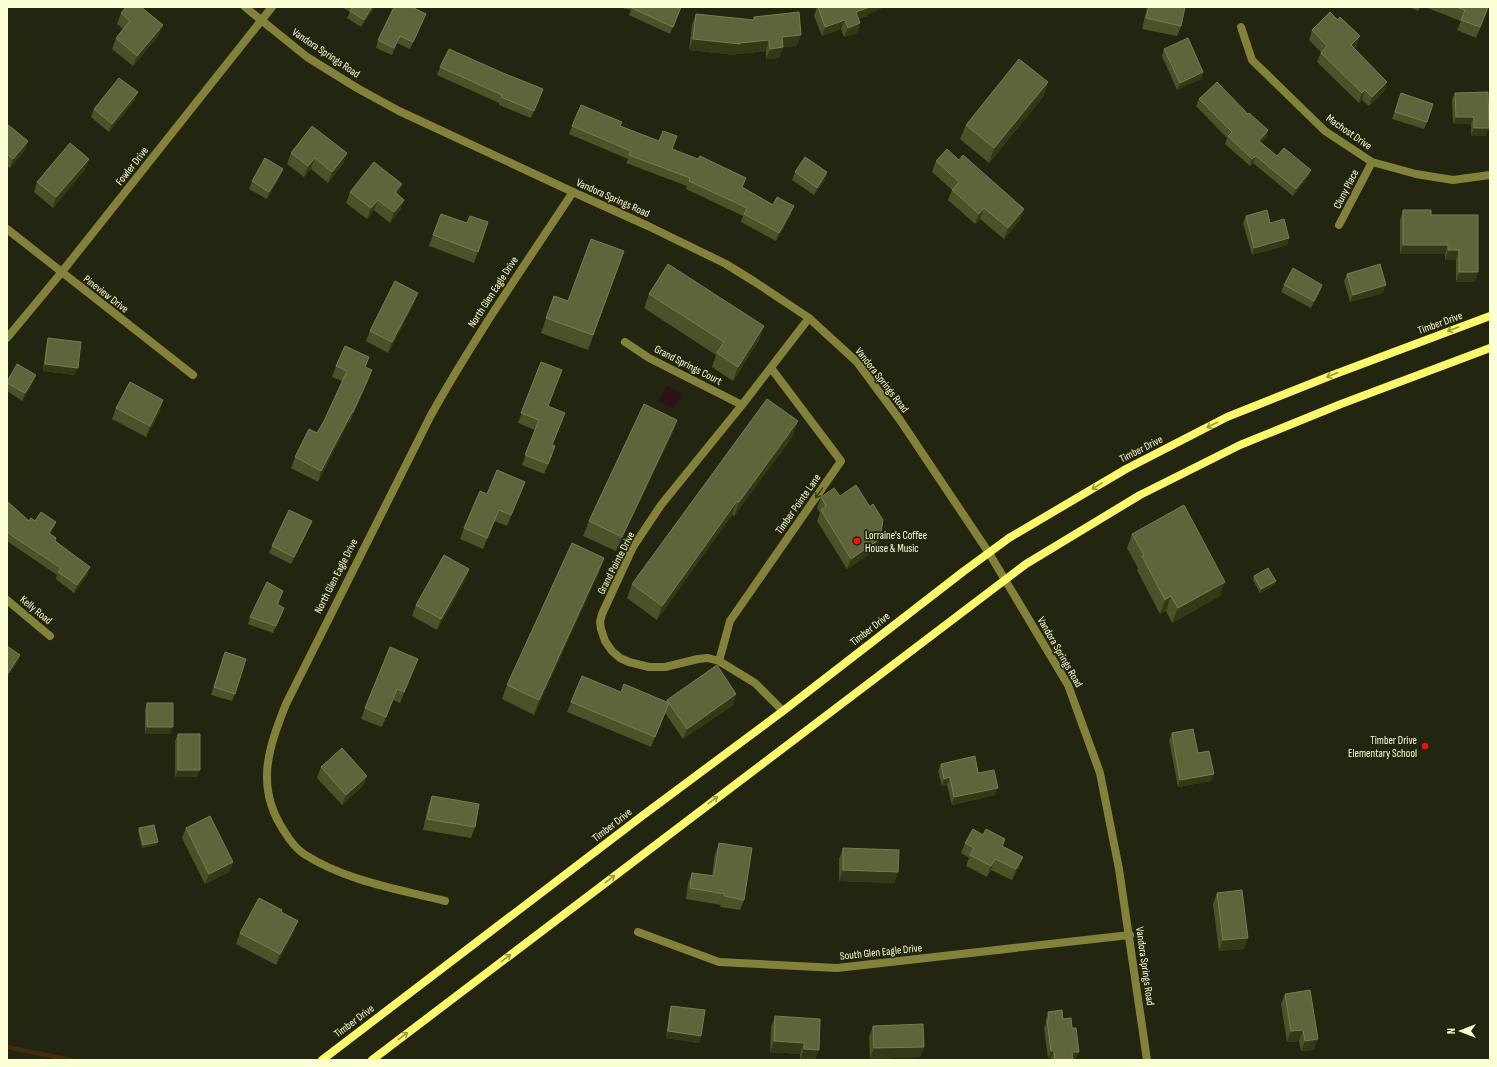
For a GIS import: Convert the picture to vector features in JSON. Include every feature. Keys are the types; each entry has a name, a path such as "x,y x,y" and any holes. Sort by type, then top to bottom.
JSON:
{"main road":[{"name":"Timber Drive","path":"322,1060 1009,538 1126,469 1227,417 1330,376 1490,316"},
{"path":"372,1060 1004,579 1026,564 1140,495 1240,445 1341,404 1490,348"}],"street":[{"name":"Vandora Springs Road","path":"245,7 307,57 357,88 406,114 648,226 726,264 809,318 856,362 900,420 989,553 1068,685 1098,767 1120,869 1147,1060"},
{"name":"Fowler Drive","path":"7,338 61,273 272,7"},
{"name":"Machost Drive","path":"1241,27 1252,60 1325,131 1372,162 1416,174 1453,180 1490,175"},
{"name":"Cluny Place","path":"1339,225 1372,162"},
{"name":"North Glen Eagle Drive","path":"445,901 353,878 302,853 289,839 277,820 267,789 268,760 275,732 291,692 431,415 455,372 483,328 573,192"},
{"name":"Pineview Drive","path":"7,229 61,273 193,374"},
{"name":"Grand Pointe Drive","path":"783,711 755,683 719,661 708,658 698,658 665,667 649,667 629,662 612,651 605,641 600,622 602,614 633,548 660,505 742,405 809,318"},
{"name":"Grand Springs Court","path":"625,342 649,358 742,405"},
{"name":"Timber Pointe Lane","path":"719,661 730,621 841,461 771,368"},
{"name":"Kelly Road","path":"7,600 50,636"},
{"name":"South Glen Eagle Drive","path":"638,932 719,962 836,968 1130,935"}],"shaded area":[{"path":"667,386 682,394 673,409 658,401"}],"building":[{"path":"126,7 141,7 163,25 137,56 116,38 130,21 121,13"},
{"path":"353,7 372,7 364,20 350,11"},
{"path":"394,7 412,7 426,14 413,42 400,36 394,48 378,40"},
{"path":"632,7 681,7 673,27"},
{"path":"818,7 870,7 856,12 860,23 848,28 845,20 825,27"},
{"path":"1149,7 1185,7 1181,26 1146,18"},
{"path":"1456,7 1488,7 1480,27 1461,20 1465,10"},
{"path":"799,12 801,35 782,37 783,47 770,49 769,40 740,44 693,39 696,14 754,20 754,17"},
{"path":"1330,12 1338,20 1340,17 1360,36 1351,45 1387,82 1372,97 1365,90 1362,93 1321,53 1327,46 1312,30"},
{"path":"1188,38 1203,72 1180,83 1164,49"},
{"path":"449,49 543,89 534,111 501,97 502,95 440,67"},
{"path":"1019,59 1048,82 994,148 966,125"},
{"path":"119,78 138,92 112,124 94,109"},
{"path":"1217,82 1248,114 1249,113 1268,130 1259,141 1277,156 1284,148 1311,170 1296,189 1256,156 1252,159 1228,136 1232,132 1199,99"},
{"path":"1488,92 1489,128 1474,128 1474,117 1456,117 1455,93"},
{"path":"1401,93 1433,104 1427,122 1395,112"},
{"path":"581,105 622,122 620,126 659,141 663,131 677,136 672,149 698,159 700,156 746,178 742,187 773,205 777,197 794,206 779,233 744,214 747,208 689,181 690,178 629,155 631,151 572,126"},
{"path":"7,124 28,141 13,159 7,154"},
{"path":"312,126 347,153 332,172 315,158 308,166 291,153"},
{"path":"70,143 89,159 56,197 37,182"},
{"path":"947,149 959,160 963,155 1024,209 1008,228 984,208 979,214 952,190 959,182 936,161"},
{"path":"805,157 827,172 817,188 795,172"},
{"path":"265,158 283,169 269,192 252,181"},
{"path":"374,162 402,184 395,192 404,200 394,212 378,200 371,208 350,192"},
{"path":"1267,210 1270,223 1284,219 1289,238 1254,248 1246,216"},
{"path":"1403,210 1431,210 1431,215 1478,215 1478,272 1459,272 1459,250 1448,250 1448,245 1403,245"},
{"path":"441,214 467,223 470,216 488,222 478,252 433,235"},
{"path":"591,239 624,251 593,335 546,318 554,296 568,301"},
{"path":"668,264 764,326 738,367 717,353 724,342 649,294"},
{"path":"1380,264 1386,285 1353,295 1347,274"},
{"path":"1293,268 1322,285 1314,301 1284,285"},
{"path":"395,281 418,293 392,342 370,331"},
{"path":"48,338 81,342 78,368 45,364"},
{"path":"345,346 369,357 365,367 372,370 353,412 321,471 295,457 309,429 317,433 347,371 336,366"},
{"path":"541,362 562,370 548,406 565,413 552,445 555,446 548,464 525,455 539,420 521,413"},
{"path":"17,364 36,375 25,393 7,383"},
{"path":"130,382 163,400 150,426 116,408"},
{"path":"767,399 798,421 739,502 737,501 662,606 632,584"},
{"path":"644,404 677,420 622,537 589,521"},
{"path":"497,470 525,482 511,515 499,510 487,538 464,528 480,491 487,494"},
{"path":"856,485 870,507 873,504 883,520 880,539 851,559 821,510 826,506 821,497 834,488 840,496"},
{"path":"7,501 29,521 31,518 35,521 41,512 56,522 49,533 56,538 55,541 90,567 77,585 58,572 61,568 7,531"},
{"path":"1184,505 1225,582 1178,608 1171,596 1165,600 1142,556 1144,555 1132,534"},
{"path":"289,510 312,521 294,557 272,546"},
{"path":"572,543 604,558 539,700 507,685"},
{"path":"444,555 469,569 441,619 416,605"},
{"path":"1268,568 1276,581 1261,589 1254,576"},
{"path":"267,582 283,591 277,604 284,608 276,626 250,617"},
{"path":"7,646 20,655 8,673 7,672"},
{"path":"390,647 418,659 404,692 397,689 386,717 365,708"},
{"path":"225,652 246,659 235,694 214,687"},
{"path":"717,665 736,694 687,729 667,700"},
{"path":"582,676 621,692 624,684 669,703 655,737 571,702"},
{"path":"147,703 173,703 173,727 147,727"},
{"path":"1193,729 1198,753 1209,751 1214,774 1180,780 1172,733"},
{"path":"178,734 200,734 200,770 178,770"},
{"path":"342,748 367,776 346,795 321,767"},
{"path":"975,756 978,773 994,770 998,788 954,797 950,777 944,779 941,764"},
{"path":"432,796 479,804 475,827 427,819"},
{"path":"210,816 233,862 209,874 186,828"},
{"path":"154,825 158,842 143,845 139,828"},
{"path":"973,829 983,835 986,829 1005,839 1002,846 1023,857 1016,869 995,859 991,866 970,855 974,848 965,843"},
{"path":"719,843 752,848 744,900 724,896 725,894 690,888 692,873 714,876"},
{"path":"843,848 899,850 898,872 843,870"},
{"path":"1242,890 1248,938 1223,940 1217,893"},
{"path":"259,898 282,910 281,912 298,921 280,954 240,933"},
{"path":"1310,990 1318,1039 1305,1041 1303,1030 1291,1031 1285,994"},
{"path":"671,1006 705,1010 701,1036 668,1031"},
{"path":"1062,1010 1063,1019 1071,1018 1072,1028 1076,1028 1079,1052 1072,1052 1073,1060 1055,1060 1054,1051 1051,1051 1047,1020 1049,1020 1048,1012"},
{"path":"775,1016 820,1019 819,1050 804,1049 804,1043 774,1041"},
{"path":"923,1024 924,1047 874,1048 873,1026"}],"waterway":[{"path":"7,1047 71,1060"}],"place":[{"name":"Lorraine's Coffee House & Music","path":"857,541"},
{"name":"Timber Drive Elementary School","path":"1425,746"}]}
